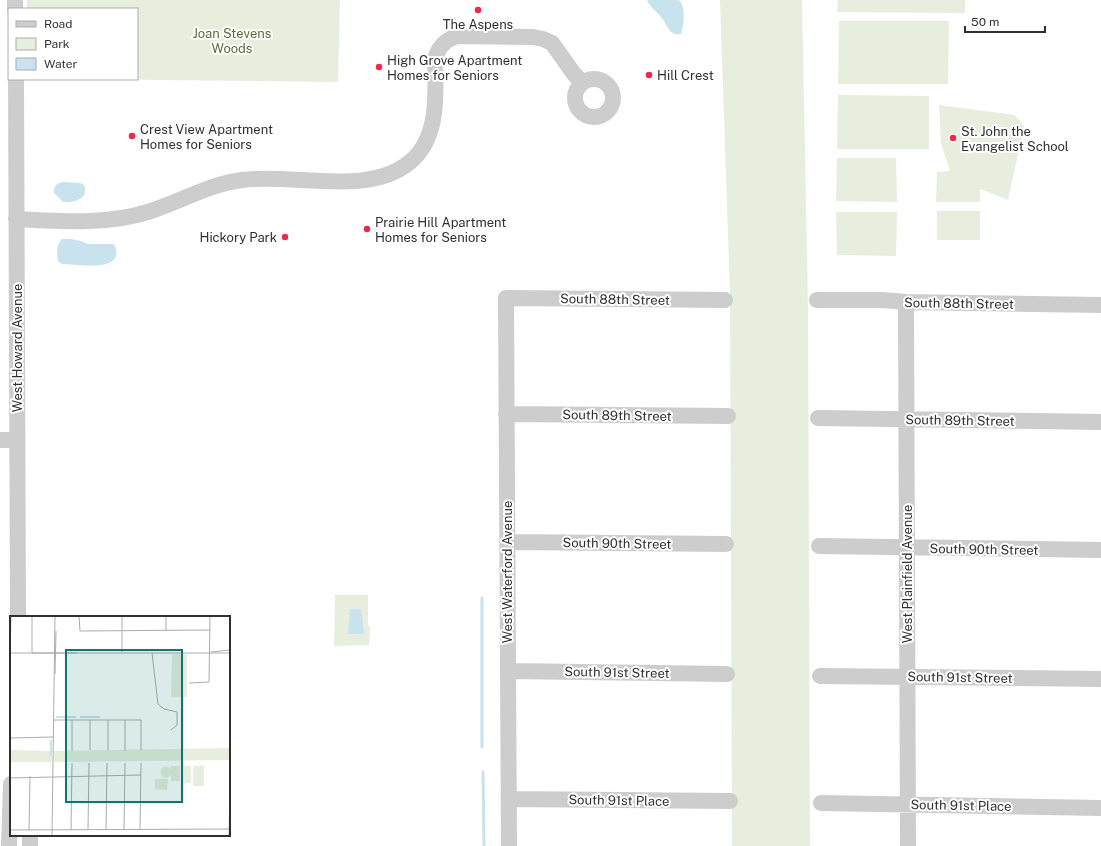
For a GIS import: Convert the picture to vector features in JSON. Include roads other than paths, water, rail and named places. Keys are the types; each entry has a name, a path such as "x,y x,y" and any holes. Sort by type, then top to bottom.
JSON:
{"street":[{"path":"16,219 88,221 124,218 148,212 222,184 242,180 284,179 356,181 376,179 390,175 411,161 422,149 429,137 434,110 436,53 450,38 458,36 543,38 552,43 574,74 582,82"},
{"name":"West Howard Avenue","path":"16,80 18,616"},
{"name":"South 88th Street","path":"506,298 725,300"},
{"name":"West Waterford Avenue","path":"506,298 509,846"},
{"name":"South 88th Street","path":"817,300 1101,305"},
{"name":"West Plainfield Avenue","path":"906,302 908,846"},
{"name":"South 89th Street","path":"506,414 728,416"},
{"name":"South 89th Street","path":"818,418 1101,422"},
{"path":"0,440 17,440"},
{"name":"South 90th Street","path":"507,542 726,544"},
{"name":"South 90th Street","path":"819,546 1101,550"},
{"name":"South 91st Street","path":"508,671 727,674"},
{"name":"South 91st Street","path":"820,676 1101,679"},
{"name":"South 91st Place","path":"509,799 730,802"},
{"name":"South 91st Place","path":"821,803 1101,808"},
{"path":"10,836 10,846"}],"water":[{"path":"647,0 679,0 684,12 684,21 681,34 671,32"},
{"path":"64,182 80,183 84,185 85,194 83,197 76,201 63,202 54,193 54,191 57,184"},
{"path":"62,239 71,239 88,244 114,244 116,256 113,261 107,264 92,266 62,264 58,261 57,252 58,246"},
{"path":"350,609 361,609 364,634 348,634"}],"waterway":[{"path":"482,598 482,747"},
{"path":"483,772 484,846"}],"place":[{"name":"The Aspens","path":"478,10"},
{"name":"High Grove Apartment Homes for Seniors","path":"379,67"},
{"name":"Hill Crest","path":"649,75"},
{"name":"Crest View Apartment Homes for Seniors","path":"132,136"},
{"name":"St. John the Evangelist School","path":"953,138"},
{"name":"Prairie Hill Apartment Homes for Seniors","path":"367,229"},
{"name":"Hickory Park","path":"285,237"}],"park label":[{"name":"Joan Stevens Woods","path":"232,40"}]}
